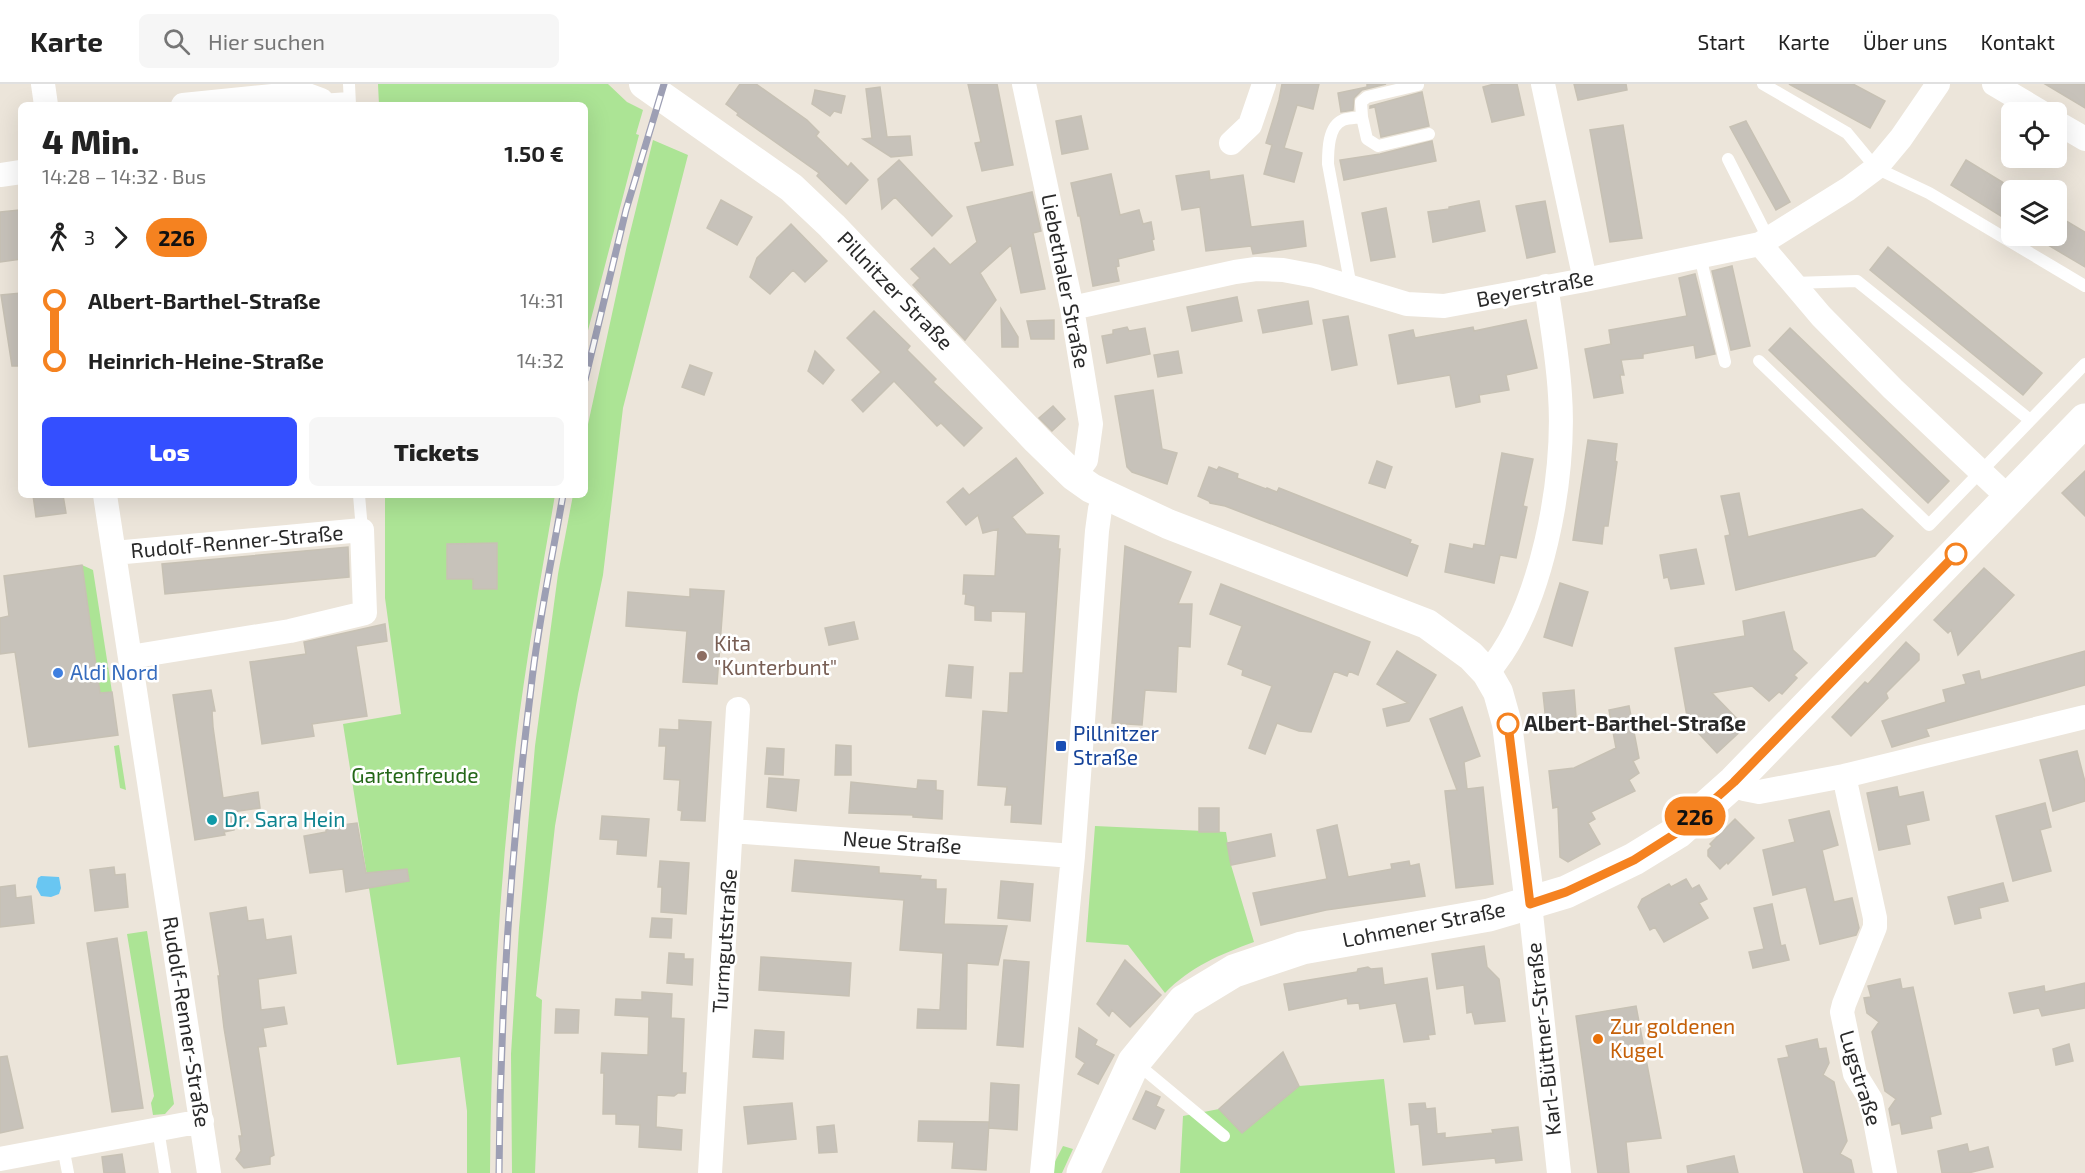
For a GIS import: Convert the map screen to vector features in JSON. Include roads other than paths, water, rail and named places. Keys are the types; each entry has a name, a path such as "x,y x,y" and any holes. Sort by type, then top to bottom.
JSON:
{"main road":[{"name":"Lohmener Straße","path":"1083,1173 1134,1062 1184,1001 1234,971 1302,948 1489,915 1530,904 1566,892 1634,860 1678,832 1734,782 2085,420"}],"street":[{"path":"43,84 46,102"},
{"name":"Pillnitzer Straße","path":"644,84 792,188 832,226 1074,476 1105,496"},
{"name":"Liebethaler Straße","path":"1024,84 1072,308 1090,424 1086,460 1074,476"},
{"path":"1231,143 1250,125 1264,84"},
{"path":"1543,84 1585,280"},
{"name":"Beyerstraße","path":"1072,308 1256,269 1283,270 1315,276 1407,304 1444,306 1585,280 1765,242 1848,189 1876,168 1901,138 1938,84"},
{"path":"1994,84 2024,102"},
{"path":"213,102 302,93 319,102"},
{"path":"2067,128 2085,139"},
{"path":"0,175 18,172"},
{"path":"1765,242 1793,283 1821,316 1893,389 2010,499"},
{"path":"1487,673 1498,659 1523,613 1547,542 1555,493 1560,443 1561,398 1556,345 1546,286"},
{"path":"1042,1173 1073,856 1097,531 1100,509 1105,496 1168,524 1427,624 1471,656 1487,673 1498,692 1508,724 1530,904"},
{"name":"Rudolf-Renner-Straße","path":"105,498 209,1173"},
{"name":"Rudolf-Renner-Straße","path":"114,553 362,531 365,613 290,630 130,657"},
{"name":"Turmgutstraße","path":"710,1173 738,709"},
{"path":"1734,782 1744,789 1759,792 1844,776 2085,717"},
{"name":"Lugstraße","path":"1844,776 1875,918 1875,927 1844,1004 1843,1021 1855,1074 1871,1100 1885,1173"},
{"name":"Neue Straße","path":"732,831 1073,856"},
{"name":"Karl-Büttner-Straße","path":"1530,904 1559,1173"},
{"path":"0,1159 32,1163 63,1147 202,1121"}],"lane":[{"path":"349,84 350,102"},
{"path":"1763,84 1847,133 1876,168 1929,193 2085,286"},
{"path":"1418,85 1366,97 1361,102 1362,117 1367,139 1378,146 1429,135"},
{"path":"1351,287 1328,164 1328,152 1334,128 1341,121 1362,117"},
{"path":"1728,159 1765,242"},
{"path":"1701,256 1725,362"},
{"path":"1793,283 1857,281 2030,420"},
{"path":"1759,361 1929,525 2085,364"},
{"path":"360,498 362,531"},
{"path":"1134,1062 1224,1136"},
{"path":"158,1129 165,1173"},
{"path":"63,1147 68,1173"}],"water":[{"path":"41,876 59,877 61,888 59,894 51,897 41,896 36,887 38,878"}],"railway":[{"path":"588,368 626,210 664,84"},
{"path":"499,1173 504,991 518,809 537,639 562,498"}],"place":[{"name":"Kita \"Kunterbunt\"","path":"702,656"},
{"name":"Aldi Nord","path":"58,673"},
{"name":"Albert-Barthel-Straße","path":"1508,724"},
{"name":"Pillnitzer Straße","path":"1061,746"},
{"name":"Dr. Sara Hein","path":"212,820"},
{"name":"Zur goldenen Kugel","path":"1598,1039"}],"park label":[{"name":"Gartenfreude","path":"415,776"}]}
